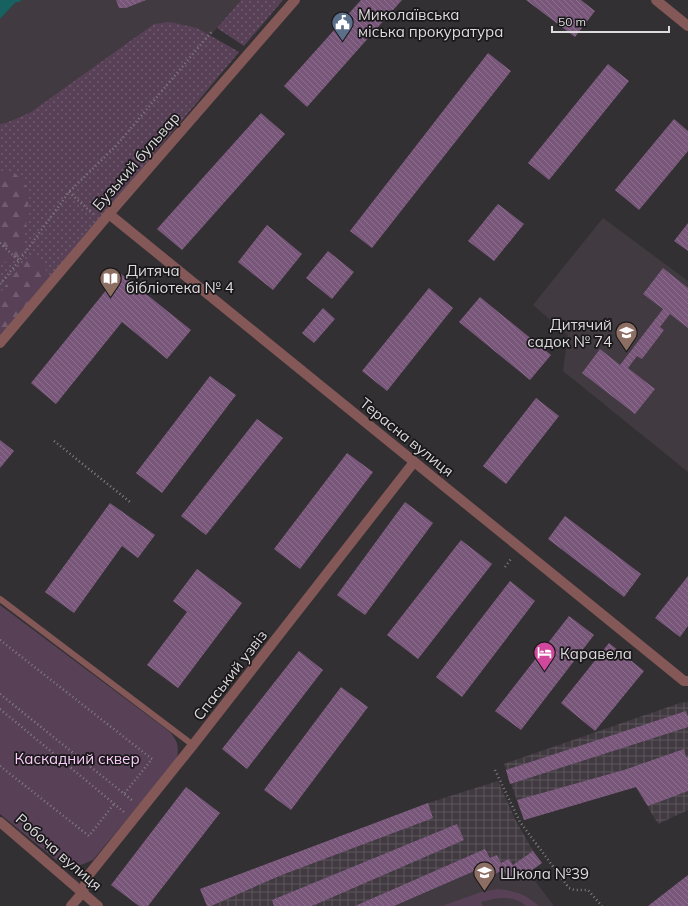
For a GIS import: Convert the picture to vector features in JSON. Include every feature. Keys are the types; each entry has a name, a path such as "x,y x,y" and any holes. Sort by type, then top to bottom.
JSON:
{"street":[{"name":"Бузький бульвар","path":"0,343 109,214 295,0"},
{"path":"656,0 688,26"},
{"name":"Терасна вулиця","path":"109,214 684,681 688,680"},
{"name":"Спаський узвіз","path":"71,906 83,892 87,877 193,745 414,462"},
{"name":"Робоча вулиця","path":"0,822 98,906"}],"lane":[{"path":"0,599 193,745"}],"path":[{"path":"0,284 19,261 69,192 116,146 213,30"},
{"path":"69,192 94,214"},
{"path":"0,244 19,261"},
{"path":"54,441 130,502"},
{"path":"505,567 511,559"},
{"path":"0,640 152,759 124,794"},
{"path":"0,694 133,801"},
{"path":"0,709 125,812"},
{"path":"0,766 89,836 114,804"},
{"path":"495,770 520,822 569,888 574,890 588,890 602,906"}],"shaded area":[{"path":"22,0 241,0 210,36 197,28 31,112 0,124 0,19 16,2"},
{"name":"Дитячий садок № 74","path":"603,218 688,281 688,472 563,371 568,335 533,305"},
{"path":"688,702 688,810 658,824 636,787 524,820 504,764 680,703"},
{"path":"498,781 515,819 533,851 542,863 519,879 516,874 508,878 503,870 491,876 485,866 394,906 207,906 200,889 428,803"},
{"name":"Школа №39","path":"486,866 516,874 519,879 529,873 554,906 394,906"}],"green space":[{"path":"241,0 283,0 244,46 217,28"},
{"path":"170,22 197,28 239,52 0,339 0,124 31,112 154,24"},
{"path":"4,172 16,174 28,188 29,199 23,251 16,259 7,263 0,262 0,173"},
{"path":"34,257 41,261 50,278 0,339 0,293 26,259"},
{"name":"Каскадний сквер","path":"0,605 170,732 177,744 177,759 93,860 81,865 70,866 61,864 0,814"},
{"path":"498,889 520,894 539,906 526,906 516,900 504,898 481,902 483,906 442,906 481,892"}],"water":[{"path":"0,0 22,0 16,2 0,19"}],"building":[{"path":"116,0 146,0 126,8 119,8"},
{"name":"Миколаївська міська прокуратура","path":"361,0 402,0 307,107 284,86"},
{"path":"526,0 581,0 595,11 575,37"},
{"path":"488,53 511,71 372,248 350,231"},
{"path":"608,64 629,81 549,180 528,163"},
{"path":"261,113 285,134 182,250 157,229"},
{"path":"674,119 688,131 688,151 639,210 615,190"},
{"path":"498,204 524,224 494,261 468,241"},
{"path":"688,223 688,251 674,241"},
{"path":"267,225 302,254 273,290 238,262"},
{"path":"328,251 354,272 332,299 306,278"},
{"path":"663,268 688,288 688,328 670,314 660,327 664,330 642,359 637,356 628,368 655,389 635,414 582,373 600,349 620,365 663,309 643,294"},
{"path":"120,273 191,330 167,359 122,322 56,404 31,383"},
{"path":"429,288 453,308 387,391 362,371"},
{"path":"480,297 551,355 530,380 459,322"},
{"path":"323,308 335,319 314,343 302,333"},
{"path":"210,376 236,395 162,493 136,473"},
{"path":"536,398 559,416 506,484 483,466"},
{"path":"257,419 283,438 206,535 181,516"},
{"path":"0,440 14,451 0,468"},
{"path":"347,453 373,472 300,569 274,549"},
{"path":"405,502 433,523 365,615 337,595"},
{"path":"110,503 155,535 138,558 122,546 74,613 45,592"},
{"path":"565,516 641,574 624,597 548,539"},
{"path":"461,540 492,564 418,659 387,635"},
{"path":"197,569 242,603 178,688 147,665 187,612 173,601"},
{"path":"688,576 688,626 680,637 655,618"},
{"path":"510,581 535,601 462,697 436,677"},
{"name":"Каравела","path":"569,616 594,635 521,730 495,711"},
{"path":"609,643 644,671 595,731 561,703"},
{"path":"299,651 323,670 247,769 222,749"},
{"path":"341,687 368,707 291,810 264,790"},
{"path":"686,711 688,717 688,727 510,784 506,770"},
{"path":"684,749 686,757 688,757 688,791 648,806 636,787 524,820 517,800 624,770"},
{"path":"186,787 220,813 148,906 139,906 111,885"},
{"path":"428,803 433,818 279,876 211,906 207,906 200,889"},
{"path":"457,824 464,840 312,906 274,906 272,900"},
{"path":"485,849 490,858 497,855 501,863 509,859 513,865 533,851 542,863 519,879 516,874 508,878 503,870 491,876 486,866 394,906 355,906"},
{"path":"688,875 688,906 648,906"}],"place":[{"name":"Миколаївська міська прокуратура","path":"343,42"},
{"name":"Дитяча бібліотека № 4","path":"110,298"},
{"name":"Дитячий садок № 74","path":"627,352"},
{"name":"Каравела","path":"545,672"},
{"name":"Школа №39","path":"484,892"}]}
